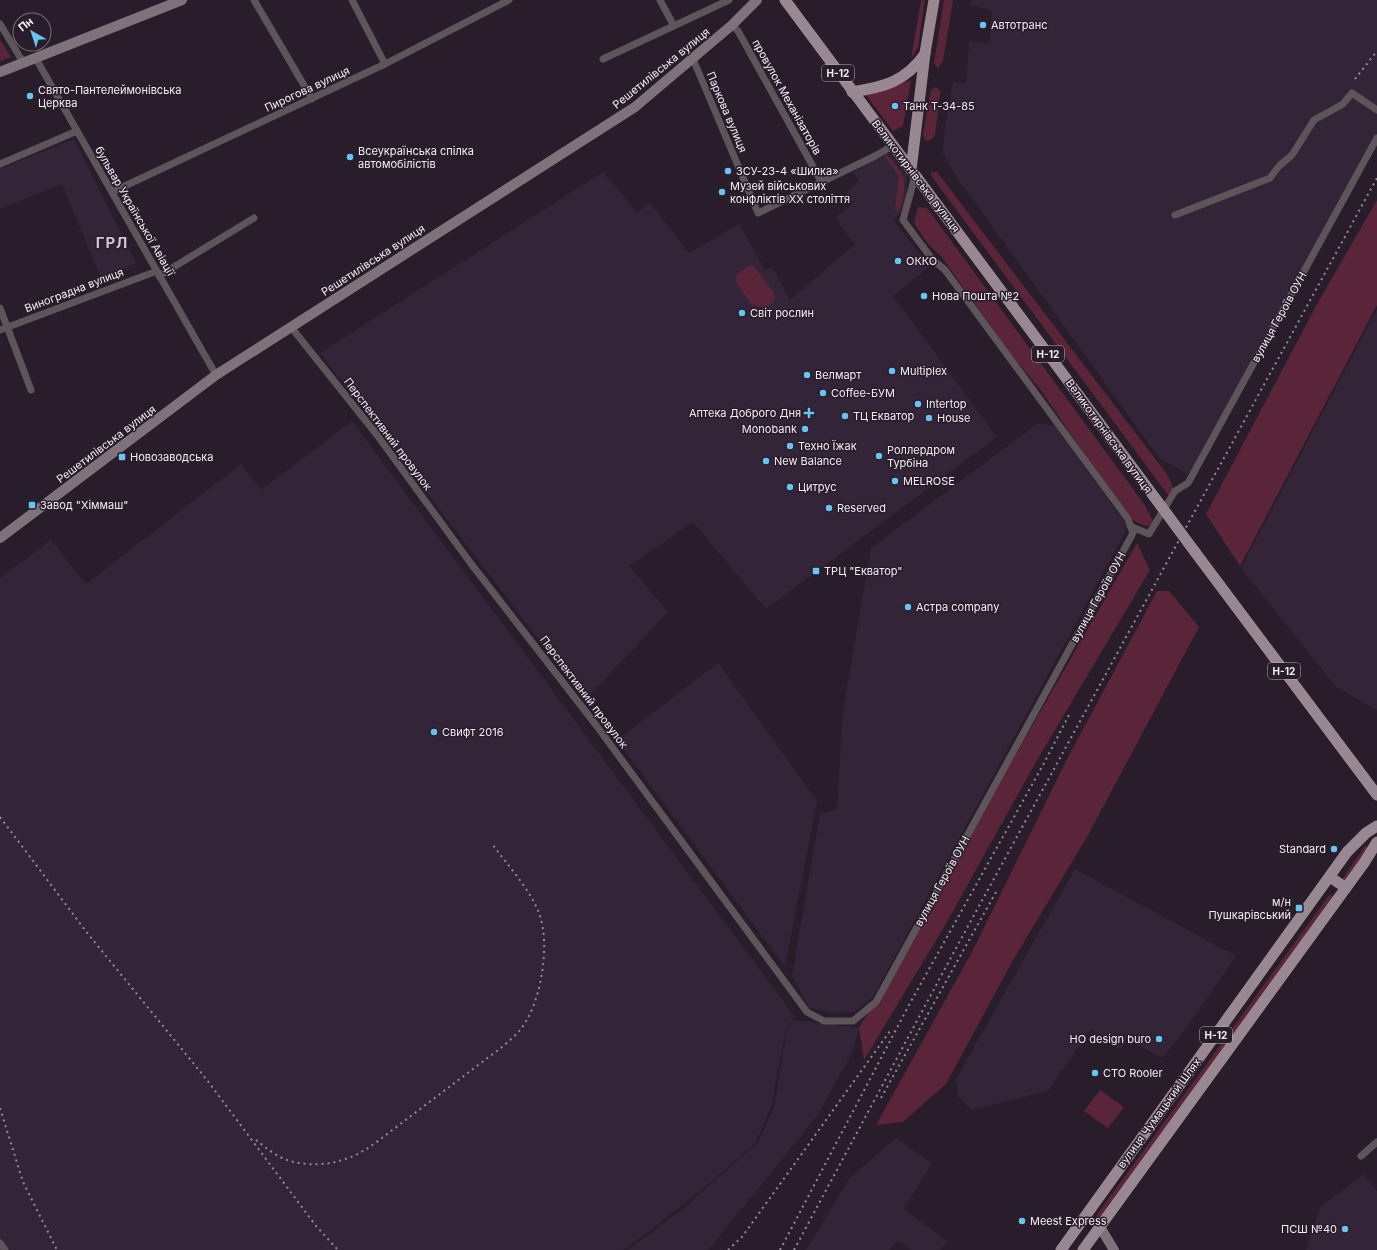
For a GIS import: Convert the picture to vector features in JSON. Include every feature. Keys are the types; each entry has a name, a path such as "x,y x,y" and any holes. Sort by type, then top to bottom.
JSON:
{"main road":[{"name":"Великотирнівська вулиця","path":"785,0 892,146 1377,795"},
{"path":"913,173 925,53 934,0"},
{"path":"852,92 878,87 896,80 912,70 925,53"},
{"name":"вулиця Чумацький Шлях","path":"1060,1250 1347,852 1366,833 1377,826"},
{"name":"вулиця Чумацький Шлях","path":"1083,1250 1346,888 1377,842"},
{"path":"1330,877 1346,888"},
{"path":"1086,1214 1100,1226"}],"street":[{"path":"0,72 182,0"},
{"path":"254,0 312,99"},
{"path":"352,0 385,64"},
{"name":"Пирогова вулиця","path":"112,192 385,64 509,0"},
{"path":"660,0 674,26"},
{"path":"603,59 729,0"},
{"name":"Решетилівська вулиця","path":"0,538 216,375 635,107 732,25 757,0"},
{"path":"0,24 23,62"},
{"name":"провулок Механізаторів","path":"732,25 738,32 821,181"},
{"name":"бульвар Української Авіації","path":"35,57 216,375"},
{"name":"Паркова вулиця","path":"693,59 758,213 875,156 892,146"},
{"path":"1175,215 1270,178 1279,166 1292,155 1314,120 1343,104 1352,93 1377,110"},
{"path":"0,164 78,131"},
{"name":"вулиця Героїв ОУН","path":"1132,527 1149,534 1175,491 1188,483 1377,138"},
{"path":"913,173 903,220 932,259 945,270 1132,527"},
{"name":"Виноградна вулиця","path":"0,330 158,273 254,218"},
{"path":"0,308 31,390"},
{"name":"Перспективний провулок","path":"291,327 376,435 472,564 601,732 807,1012 824,1021 853,1021 876,1002"},
{"name":"вулиця Героїв ОУН","path":"876,1002 1133,533 1132,527"},
{"path":"1361,1156 1377,1142"},
{"path":"1100,1226 1114,1250"},
{"path":"0,1243 5,1250"}],"shaded area":[{"path":"921,0 925,0 918,47 911,59"},
{"path":"944,0 953,0 943,61 938,68 934,63"},
{"path":"971,0 1377,0 1377,133 1188,475 1159,458 953,172 943,153 945,128 953,82 966,83 969,41 989,43 992,10 970,5"},
{"path":"0,40 11,57 0,61"},
{"path":"911,80 903,126 893,131 866,95"},
{"path":"936,87 940,91 940,95 935,135 932,139 926,141 923,135 931,90"},
{"path":"74,139 136,263 101,278 62,184 0,209 0,169"},
{"path":"888,152 906,174 907,181 905,204 894,221 929,267 893,296 997,437 766,609 693,522 629,566 668,612 585,700 320,353 603,172 637,212 650,203 689,253 739,224 765,270 772,267 790,300 855,244 841,227 836,217 853,203 846,193 859,180 853,172"},
{"path":"886,154 899,169 903,178 904,193 898,212 895,209 899,176 884,155"},
{"path":"932,172 937,172 1166,473 1172,484 1172,491 1168,495 946,196 931,175"},
{"path":"1377,200 1377,305 1240,566 1206,514 1316,306"},
{"path":"918,207 927,208 1144,504 1154,523 1146,526 1142,525 1125,513 1040,389 1011,355 941,256 928,244 914,223"},
{"path":"749,266 754,266 774,293 775,298 773,302 765,308 752,305 736,282 737,274"},
{"path":"1377,309 1377,710 1336,687 1241,568"},
{"path":"352,421 795,1017 786,1029 771,1107 756,1142 710,1183 623,1250 0,1250 0,578 51,540 86,584 241,464 261,490"},
{"path":"1037,424 1055,425 1128,527 873,997 855,1012 832,1013 809,1008 792,975 820,814 837,809 843,711 871,548"},
{"path":"1137,543 1150,570 1036,762 947,922 864,1060 859,1028"},
{"path":"1157,591 1169,591 1199,627 1087,837 1012,962 946,1084 903,1122 876,1125 973,950 1065,763"},
{"path":"718,663 817,801 785,967 617,740"},
{"path":"1365,846 1369,849 1345,883 1341,881"},
{"path":"1075,869 1236,956 1187,1027 1162,1058 1128,1039 1120,1049 1091,1029 1048,1091 971,1110 958,1096 956,1079"},
{"path":"1330,894 1335,898 1101,1220 1096,1216"},
{"path":"794,1020 859,1028 852,1053 817,1116 708,1250 628,1250 685,1207 758,1142 774,1107 787,1029"},
{"path":"1100,1090 1124,1107 1108,1128 1084,1111"},
{"path":"896,1138 932,1163 904,1209 947,1241 940,1250 912,1250 898,1241 889,1250 806,1250 849,1179"},
{"name":"ПСШ №40","path":"1363,1174 1377,1191 1377,1250 1306,1250 1320,1208"}],"railway":[{"path":"1355,79 1377,51"},
{"path":"794,1250 955,950 1377,178"},
{"path":"780,1250 909,1005 1043,765 1069,715"},
{"path":"0,817 88,934 207,1080 316,1226 338,1250"},
{"path":"256,1140 281,1157 290,1161 301,1163 323,1164 355,1155 374,1144 502,1047 520,1030 534,1006 542,974 544,957 542,926 539,913 530,895 493,845"},
{"path":"881,1098 996,892"},
{"path":"728,1250 742,1237 890,1031"},
{"path":"0,1108 23,1182 57,1250"}],"place":[{"name":"Автотранс","path":"983,25"},
{"name":"Свято-Пантелеймонівська Церква","path":"30,96"},
{"name":"Танк Т-34-85","path":"895,106"},
{"name":"Всеукраїнська спілка автомобілістів","path":"350,157"},
{"name":"ЗСУ-23-4 «Шилка»","path":"728,171"},
{"name":"Музей військових конфліктів ХХ століття","path":"722,192"},
{"name":"ОККО","path":"898,261"},
{"name":"Нова Пошта №2","path":"924,296"},
{"name":"Світ рослин","path":"742,313"},
{"name":"Multiplex","path":"892,371"},
{"name":"Велмарт","path":"807,375"},
{"name":"Coffee-БУМ","path":"823,393"},
{"name":"Intertop","path":"918,404"},
{"name":"Аптека Доброго Дня","path":"809,413"},
{"name":"ТЦ Екватор","path":"845,416"},
{"name":"House","path":"929,418"},
{"name":"Monobank","path":"805,429"},
{"name":"Техно Їжак","path":"790,446"},
{"name":"Роллердром Турбіна","path":"879,456"},
{"name":"Новозаводська","path":"122,457"},
{"name":"New Balance","path":"766,461"},
{"name":"MELROSE","path":"895,481"},
{"name":"Цитрус","path":"790,487"},
{"name":"Завод \"Хіммаш\"","path":"32,505"},
{"name":"Reserved","path":"829,508"},
{"name":"ТРЦ \"Екватор\"","path":"816,571"},
{"name":"Астра company","path":"908,607"},
{"name":"Свифт 2016","path":"434,732"},
{"name":"Standard","path":"1334,849"},
{"name":"м/н Пушкарівський","path":"1299,908"},
{"name":"HO design buro","path":"1159,1039"},
{"name":"СТО Rooler","path":"1095,1073"},
{"name":"Meest Express","path":"1022,1221"},
{"name":"ПСШ №40","path":"1345,1229"}],"district":[{"name":"ГРЛ","path":"112,243"}]}
